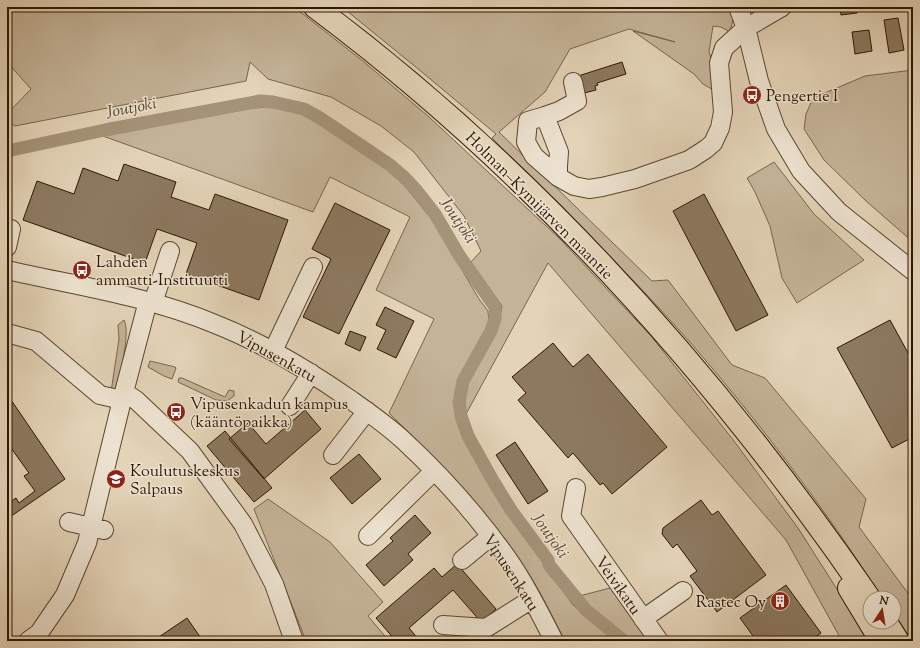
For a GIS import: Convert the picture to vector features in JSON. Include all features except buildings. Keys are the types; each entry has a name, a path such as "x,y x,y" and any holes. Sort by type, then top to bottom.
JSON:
{"highway":[{"name":"Holman–Kymijärven maantie","path":"315,7 399,73 455,121 526,188 637,302 742,427 792,491 864,590"},
{"name":"Holman–Kymijärven maantie","path":"742,427 802,516 881,641"},
{"path":"891,630 898,641"}],"street":[{"path":"738,7 746,28 759,81 776,129 801,171 839,212 913,271"},
{"path":"573,82 577,101 559,111 528,121 526,142 534,156 558,177 574,186 589,189 635,179 689,160 713,143 720,128 723,112 719,63 724,48 746,28 782,7"},
{"path":"545,116 559,152 558,177"},
{"path":"7,247 11,229"},
{"path":"28,641 39,633 65,595 87,543 97,529 123,396 150,302 170,251"},
{"path":"273,351 313,267"},
{"name":"Vipusenkatu","path":"7,270 112,292 150,302 214,323 273,351 311,373 367,411 402,439 434,471 464,503 491,536 513,566 532,599 553,641"},
{"path":"7,333 36,341 100,395 123,396 136,400 190,451 243,524 274,584 294,641"},
{"path":"290,406 311,373"},
{"path":"333,455 367,411"},
{"path":"368,536 434,471"},
{"name":"Veivikatu","path":"576,488 571,516 659,641"},
{"path":"69,522 97,529"},
{"path":"462,560 491,536"},
{"path":"643,619 683,591"},
{"path":"443,625 486,628 532,599"}],"shaded area":[{"path":"7,7 294,7 364,62 428,116 560,239 651,336 734,441 798,528 870,641 842,641 786,540 548,263 466,414 465,402 467,382 497,329 502,306 471,262 481,251 464,216 414,152 381,126 331,97 268,79 250,62 246,81 15,126 7,121 7,114 31,89 7,62"},
{"path":"342,7 731,7 734,15 730,32 721,27 713,26 709,52 718,77 715,91 703,84 694,74 633,31 675,42 629,29 570,49 545,92 499,132 652,281 668,280 732,365 765,378 866,499 859,527 913,600 913,641 910,641 902,628 902,590 877,590 838,531 766,434 689,341 617,264 492,138 496,134"},
{"path":"913,70 913,242 866,201 824,160 804,129 806,114 813,98 865,76"},
{"path":"269,107 298,112 314,120 384,167 404,185 434,222 479,299 488,311 489,323 484,335 458,380 454,401 461,431 490,485 573,605 617,641 565,641 535,584 504,538 468,494 389,413 434,319 376,290 410,217 330,177 313,212 103,136 253,108"},
{"path":"774,162 814,214 864,260 797,303 782,278 770,226 747,178"},
{"path":"124,320 126,326 125,345 116,394 111,392 119,339 118,325"},
{"path":"150,361 175,367 176,368 172,379 148,367"},
{"path":"179,378 225,397 229,390 234,391 234,396 227,401 216,400 178,382"},
{"path":"268,499 330,542 383,602 368,616 389,641 306,641 254,509"},
{"path":"614,587 651,641 629,641 588,608 579,596"}],"waterway":[{"name":"Joutjoki","path":"7,151 105,130 260,101 273,102 304,109 390,165 417,191 435,214 459,255 495,307 495,319 491,331 463,381 459,402 461,416 468,436 511,510 548,560 549,565 586,610 624,641"}],"place":[{"name":"Pengertie I","path":"752,95"},
{"name":"Lahden ammatti-Instituutti","path":"82,270"},
{"name":"Vipusenkadun kampus (kääntöpaikka)","path":"176,412"},
{"name":"Koulutuskeskus Salpaus","path":"116,479"},
{"name":"Rastec Oy","path":"780,601"}]}
